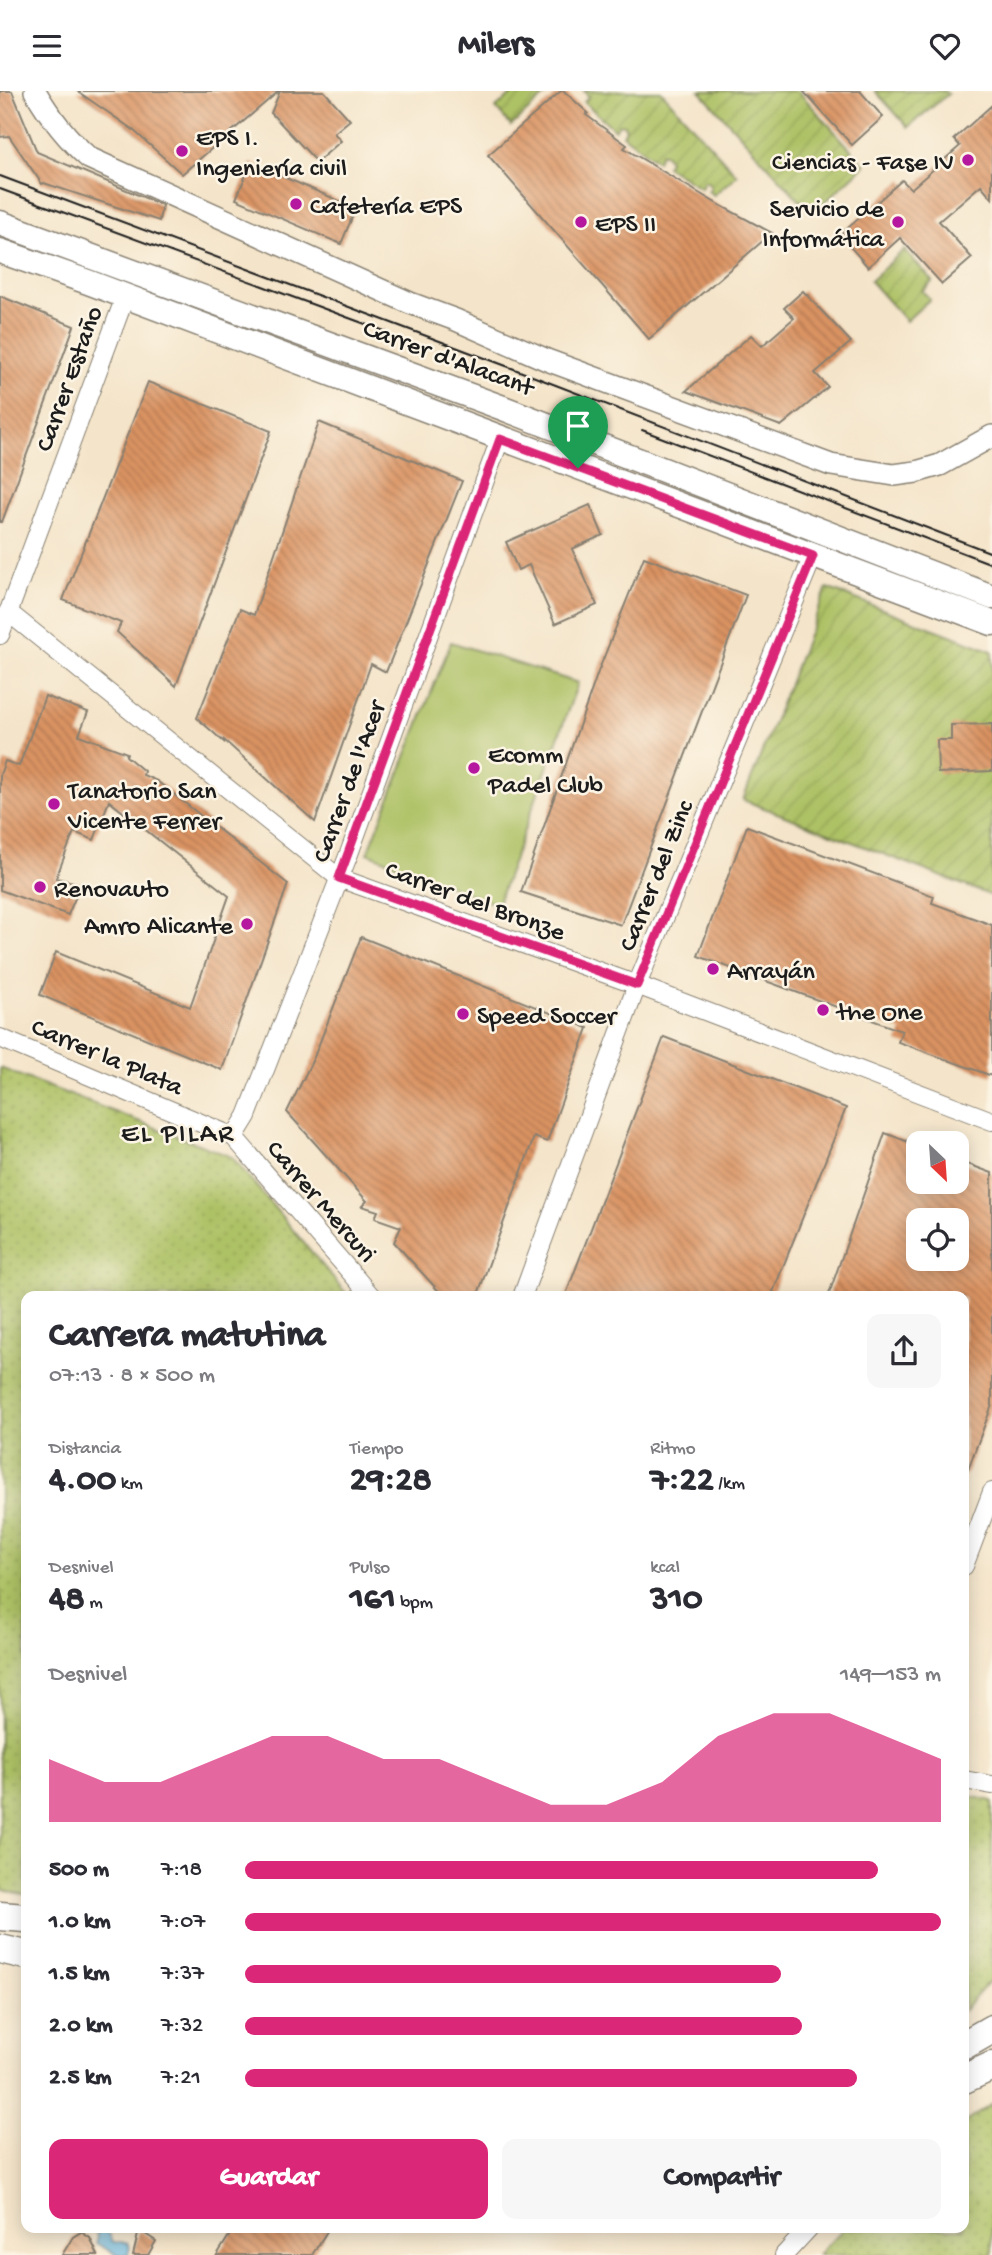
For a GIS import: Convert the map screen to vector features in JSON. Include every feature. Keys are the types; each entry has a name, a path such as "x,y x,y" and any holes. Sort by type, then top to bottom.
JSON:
{"main road":[{"name":"Carrer d'Alacant","path":"0,223 503,408 992,597"},
{"path":"0,251 992,623"},
{"path":"0,1949 21,1954"},
{"path":"969,2042 992,2028"},
{"path":"969,2077 992,2066"}],"street":[{"path":"35,91 48,114 68,139 89,158 372,286 547,360 831,465 894,475 916,472 940,465 992,436"},
{"name":"Carrer Estaño","path":"0,635 125,297"},
{"name":"Carrer de l'Acer","path":"234,1137 247,1116 339,878 500,439"},
{"name":"Carrer del Zinc","path":"524,1291 637,985 813,556"},
{"name":"Carrer del Bronze","path":"8,612 339,878 637,985 992,1121"},
{"name":"Carrer la Plata","path":"0,1038 234,1137"},
{"name":"Carrer Mercuri","path":"234,1137 367,1291"},
{"path":"969,1553 992,1492"},
{"path":"969,1781 992,1785"},
{"path":"785,2255 805,2233"}],"green space":[{"path":"516,91 550,91 511,126 496,108"},
{"path":"584,91 661,91 737,175 714,195 708,191 711,188 708,182 704,181 701,188 666,166 669,161 666,155 661,153 657,161 623,135 626,129 624,125 619,124 615,130 584,102 589,97"},
{"path":"700,91 798,91 865,165 812,214"},
{"path":"875,91 944,91 948,94 908,127"},
{"path":"904,250 933,281 922,291 930,299 906,321 870,281"},
{"path":"827,588 992,651 992,896 743,800"},
{"name":"Ecomm Padel Club","path":"451,642 578,683 497,905 368,853"},
{"path":"0,1068 232,1157 344,1291 21,1291 21,1894 0,1889"},
{"path":"969,1796 992,1801 992,1978 969,2004"},
{"path":"992,2104 992,2255 818,2255 839,2233 969,2233 969,2120"}],"water":[{"path":"97,2233 108,2233 113,2242 127,2242 130,2247 128,2255 117,2255 96,2243"}],"building":[{"path":"0,91 12,91 37,152 162,205 159,221 42,184 9,136 0,137"},
{"name":"EPS I. Ingeniería civil","path":"77,91 279,91 182,174 132,129"},
{"name":"EPS I. Ingeniería civil","path":"280,91 324,91 350,120 334,133 341,141 317,162 271,113"},
{"name":"EPS II","path":"561,91 588,113 586,115 627,145 624,148 772,233 649,339 488,155"},
{"path":"803,91 860,91 883,117 852,145"},
{"path":"992,105 992,198 981,185 939,221 972,258 942,284 900,238 868,267 840,235 902,180 911,189 960,146 954,139"},
{"name":"Cafetería EPS","path":"251,163 356,208 341,244 236,199"},
{"path":"803,291 851,342 815,373 828,387 781,426 686,391 751,335 762,346 794,318 784,308"},
{"path":"0,296 74,326 2,522 0,522"},
{"path":"148,382 271,431 176,686 117,632 121,623 63,600"},
{"path":"319,422 462,481 386,672 371,664 315,822 197,718 240,609 254,615"},
{"path":"590,505 603,535 572,549 597,605 555,624 529,565 518,570 506,542"},
{"path":"644,557 746,595 621,925 521,892 598,672"},
{"path":"45,696 88,712 79,735 127,753 126,756 144,771 143,775 157,781 288,884 222,1070 40,995 56,952 190,1007 229,896 109,801 94,840 74,832 56,878 81,884 68,915 0,890 0,775 5,761 19,766"},
{"path":"992,724 992,771 938,773 937,740 951,740 951,725"},
{"path":"747,826 934,896 932,903 992,925 992,1076 898,1042 902,1031 698,956"},
{"path":"361,937 588,1028 547,1142 534,1137 479,1291 439,1291 394,1242 401,1227 375,1218 378,1211 362,1206 367,1201 287,1112 314,1057"},
{"path":"664,1037 846,1108 773,1291 567,1291"},
{"path":"885,1133 906,1141 906,1194 969,1194 970,1165 992,1173 992,1405 969,1467 969,1291 830,1291"},
{"path":"82,2233 90,2238 98,2255 62,2255 73,2237"},
{"path":"138,2233 144,2233 156,2241 148,2255 133,2255"},
{"path":"231,2233 326,2233 312,2255 217,2255"}],"tram line":[{"path":"0,176 509,367 992,553"},
{"path":"0,189 387,332"},
{"path":"642,430 992,564"}],"place":[{"name":"EPS I. Ingeniería civil","path":"182,151"},
{"name":"Ciencias - Fase IV","path":"968,160"},
{"name":"Cafetería EPS","path":"296,204"},
{"name":"EPS II","path":"581,222"},
{"name":"Servicio de Informática","path":"898,222"},
{"name":"Ecomm Padel Club","path":"474,768"},
{"name":"Tanatorio San Vicente Ferrer","path":"54,804"},
{"name":"Renovauto","path":"40,887"},
{"name":"Amro Alicante","path":"247,924"},
{"name":"Arrayán","path":"713,969"},
{"name":"the One","path":"823,1010"},
{"name":"Speed Soccer","path":"463,1014"}],"district":[{"name":"EL PILAR","path":"178,1131"}],"route":[{"path":"500,439 578,468 813,556 637,985 339,878 500,439"}]}
